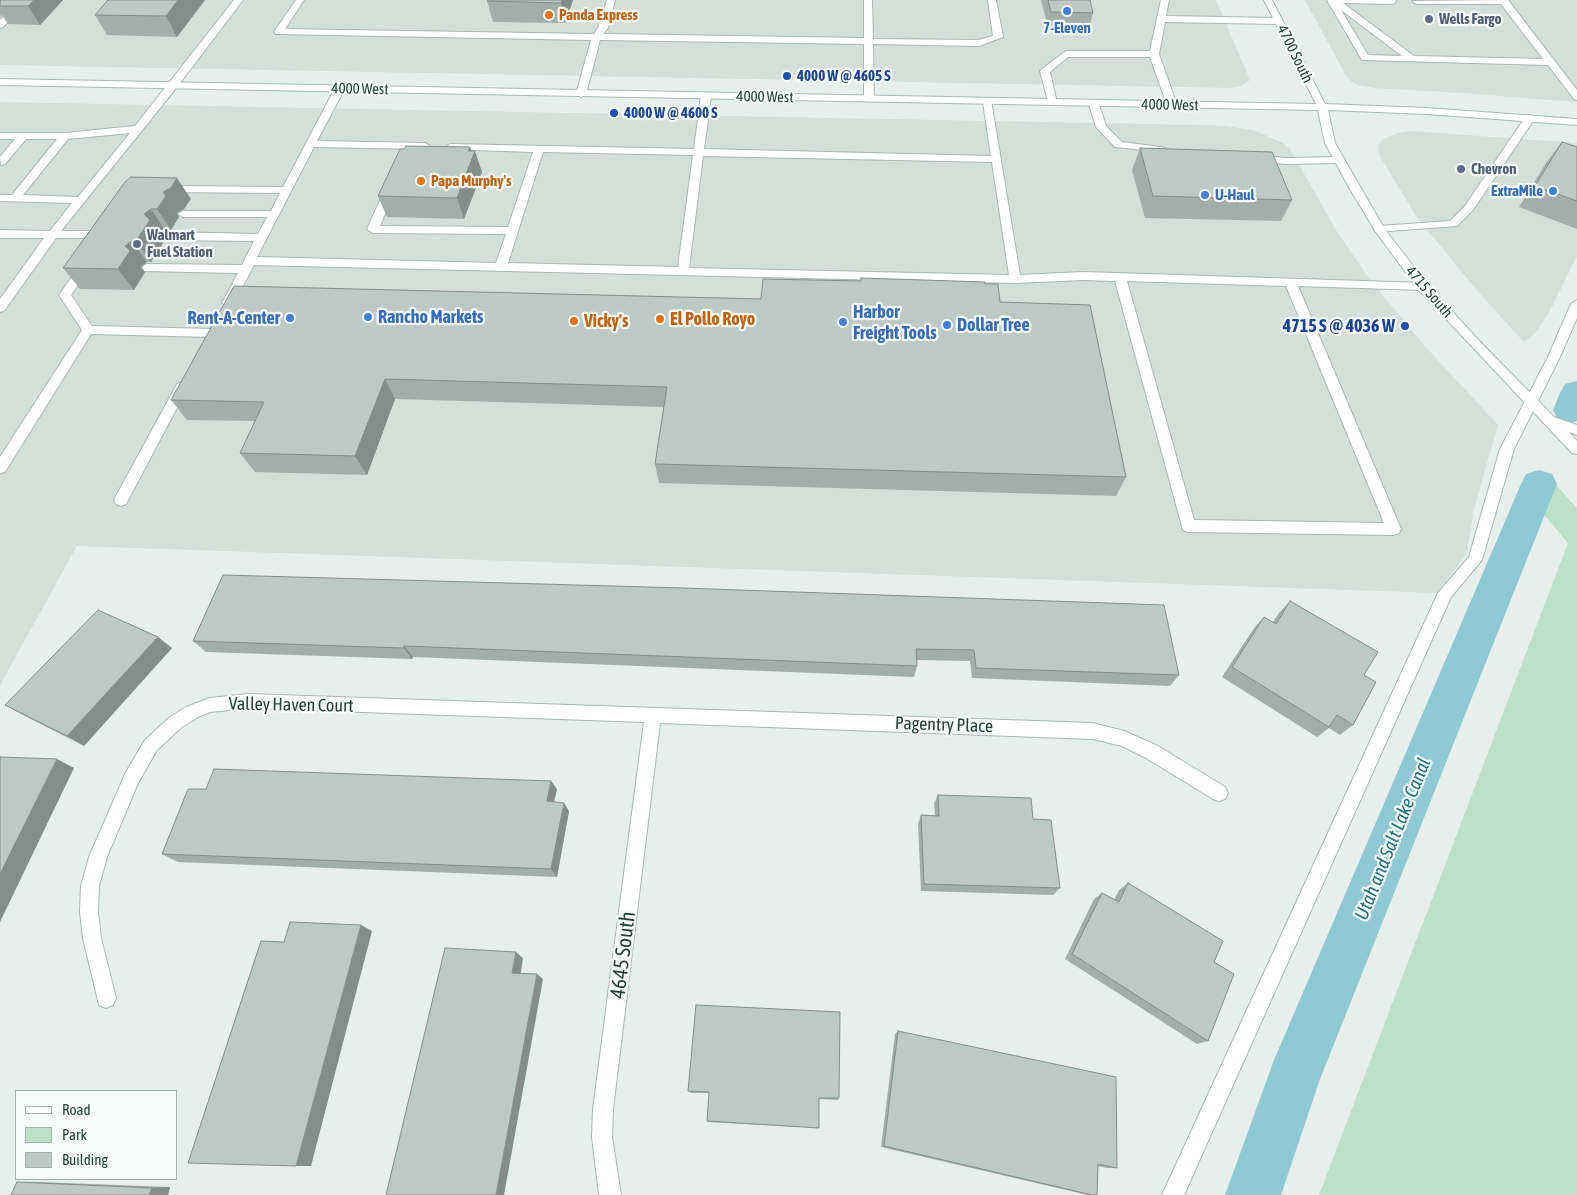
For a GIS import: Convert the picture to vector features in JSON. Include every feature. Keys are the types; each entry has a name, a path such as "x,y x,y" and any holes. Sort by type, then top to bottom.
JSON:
{"street":[{"path":"0,25 25,0"},
{"path":"0,308 53,234 174,85 240,0"},
{"path":"300,0 279,32 979,43 998,37 992,0"},
{"path":"581,94 596,38 603,28 611,0"},
{"path":"868,0 869,99"},
{"path":"1165,0 1154,54 1172,105"},
{"name":"4700 South","path":"1268,0 1322,107"},
{"path":"1334,2 1392,1"},
{"path":"1416,1 1504,1 1577,97"},
{"path":"1334,2 1365,58 1550,62"},
{"path":"1334,2 1412,59"},
{"path":"1334,2 1397,59"},
{"path":"1161,19 1278,21"},
{"path":"1052,103 1045,72 1066,54 1154,54"},
{"name":"4000 West","path":"0,82 1322,107 1427,111 1577,122"},
{"path":"88,330 214,329 340,88"},
{"path":"683,271 706,96"},
{"path":"988,102 1014,278"},
{"path":"1094,104 1101,128 1119,145 1162,150"},
{"name":"4715 South","path":"1322,107 1330,143 1380,230 1422,286 1577,449"},
{"path":"1380,230 1453,224 1469,208 1530,118"},
{"path":"2,139 23,136 65,136 138,129"},
{"path":"1,162 23,136"},
{"path":"14,199 65,136"},
{"path":"312,144 407,150 539,149 996,159"},
{"path":"501,266 539,149"},
{"path":"1240,156 1285,161 1339,160"},
{"path":"395,177 373,229 513,231"},
{"path":"157,189 287,190"},
{"path":"0,198 81,200"},
{"path":"183,214 275,214"},
{"path":"0,234 110,235"},
{"path":"166,236 263,238"},
{"path":"88,330 65,295 91,264"},
{"path":"148,268 249,265 501,266 1014,278 1120,277 1363,286 1422,286"},
{"path":"1120,277 1188,526 1394,529 1290,282"},
{"path":"1173,1195 1445,593 1475,560 1507,449 1532,402 1577,304"},
{"path":"0,468 88,330"},
{"path":"121,500 189,374"},
{"path":"1550,421 1577,430"},
{"name":"Valley Haven Court","path":"106,998 92,938 89,912 90,886 98,857 141,760 163,733 192,712 210,705 249,701 653,715"},
{"name":"Pagentry Place","path":"653,715 1093,731 1124,739 1152,752 1219,793"},
{"name":"4645 South","path":"610,1195 602,1137 604,1109 653,715"}],"shaded area":[{"path":"0,0 1216,0 1249,81 1239,87 1230,88 0,65"},
{"path":"1305,0 1577,0 1577,102 1375,88 1358,85 1345,74"},
{"path":"0,102 1198,125 1226,126 1256,131 1283,143 1290,149 1336,230 1371,281 1423,344 1498,425 1474,509 1467,553 1437,593 77,546 0,685"},
{"path":"1410,131 1577,143 1577,256 1550,311 1535,333 1524,342 1479,293 1416,216 1379,155 1378,146 1383,139 1397,133"}],"green space":[{"path":"1542,470 1577,508 1577,1195 1319,1195 1568,543 1527,495"}],"building":[{"path":"1,0 34,0 28,6 0,6"},
{"path":"108,0 178,0 166,16 95,15"},
{"path":"488,0 562,0 561,3"},
{"path":"1048,0 1090,0 1093,13 1051,12"},
{"path":"1562,142 1577,147 1577,201 1535,186"},
{"path":"406,146 470,147 468,151 475,151 457,198 378,196 400,149 404,149"},
{"path":"1140,148 1272,152 1292,200 1153,196"},
{"path":"131,177 177,178 171,188 163,192 166,196 157,209 151,209 144,214 150,220 136,241 132,241 125,246 130,251 118,269 63,268 125,182"},
{"path":"861,278 985,282 985,284 998,284 1000,302 1090,305 1126,477 655,464 667,387 385,379 355,456 240,453 264,402 171,400 234,286 761,299 763,279 861,281"},
{"path":"223,575 683,588 1164,605 1179,675 976,668 974,650 916,649 917,666 404,646 404,648 193,641"},
{"path":"1290,601 1378,652 1364,675 1376,682 1353,725 1337,715 1329,727 1232,667 1264,617 1276,624"},
{"path":"98,610 158,637 67,736 5,705"},
{"path":"0,757 57,759 0,874"},
{"path":"214,769 551,781 547,801 564,803 551,869 162,854 188,789 206,789"},
{"path":"938,795 1031,798 1033,819 1051,820 1060,888 924,884 921,815 939,816"},
{"path":"1128,883 1223,941 1214,962 1234,974 1208,1041 1072,954 1102,893 1119,902"},
{"path":"290,922 361,925 296,1166 188,1163 261,941 284,942"},
{"path":"445,948 516,952 512,973 537,974 496,1195 386,1195"},
{"path":"696,1005 840,1012 839,1098 819,1098 819,1128 707,1121 709,1092 688,1091"},
{"path":"898,1031 1116,1077 1117,1168 1098,1164 1097,1195 1092,1195 884,1146"},
{"path":"17,1182 152,1188 149,1195 11,1195"}],"waterway":[{"name":"Utah and Salt Lake Canal","path":"1570,410 1577,393"},
{"name":"Utah and Salt Lake Canal","path":"1253,1195 1293,1079 1539,484"}],"place":[{"name":"7-Eleven","path":"1067,11"},
{"name":"Panda Express","path":"549,15"},
{"name":"Wells Fargo","path":"1429,19"},
{"name":"4000 W @ 4605 S","path":"787,76"},
{"name":"4000 W @ 4600 S","path":"614,113"},
{"name":"Chevron","path":"1461,169"},
{"name":"Papa Murphy's","path":"421,181"},
{"name":"ExtraMile","path":"1553,191"},
{"name":"U-Haul","path":"1205,195"},
{"name":"Walmart Fuel Station","path":"137,244"},
{"name":"Rancho Markets","path":"368,317"},
{"name":"Rent-A-Center","path":"290,318"},
{"name":"El Pollo Royo","path":"660,319"},
{"name":"Vicky's","path":"574,321"},
{"name":"Harbor Freight Tools","path":"843,322"},
{"name":"Dollar Tree","path":"947,325"},
{"name":"4715 S @ 4036 W","path":"1405,326"}]}
